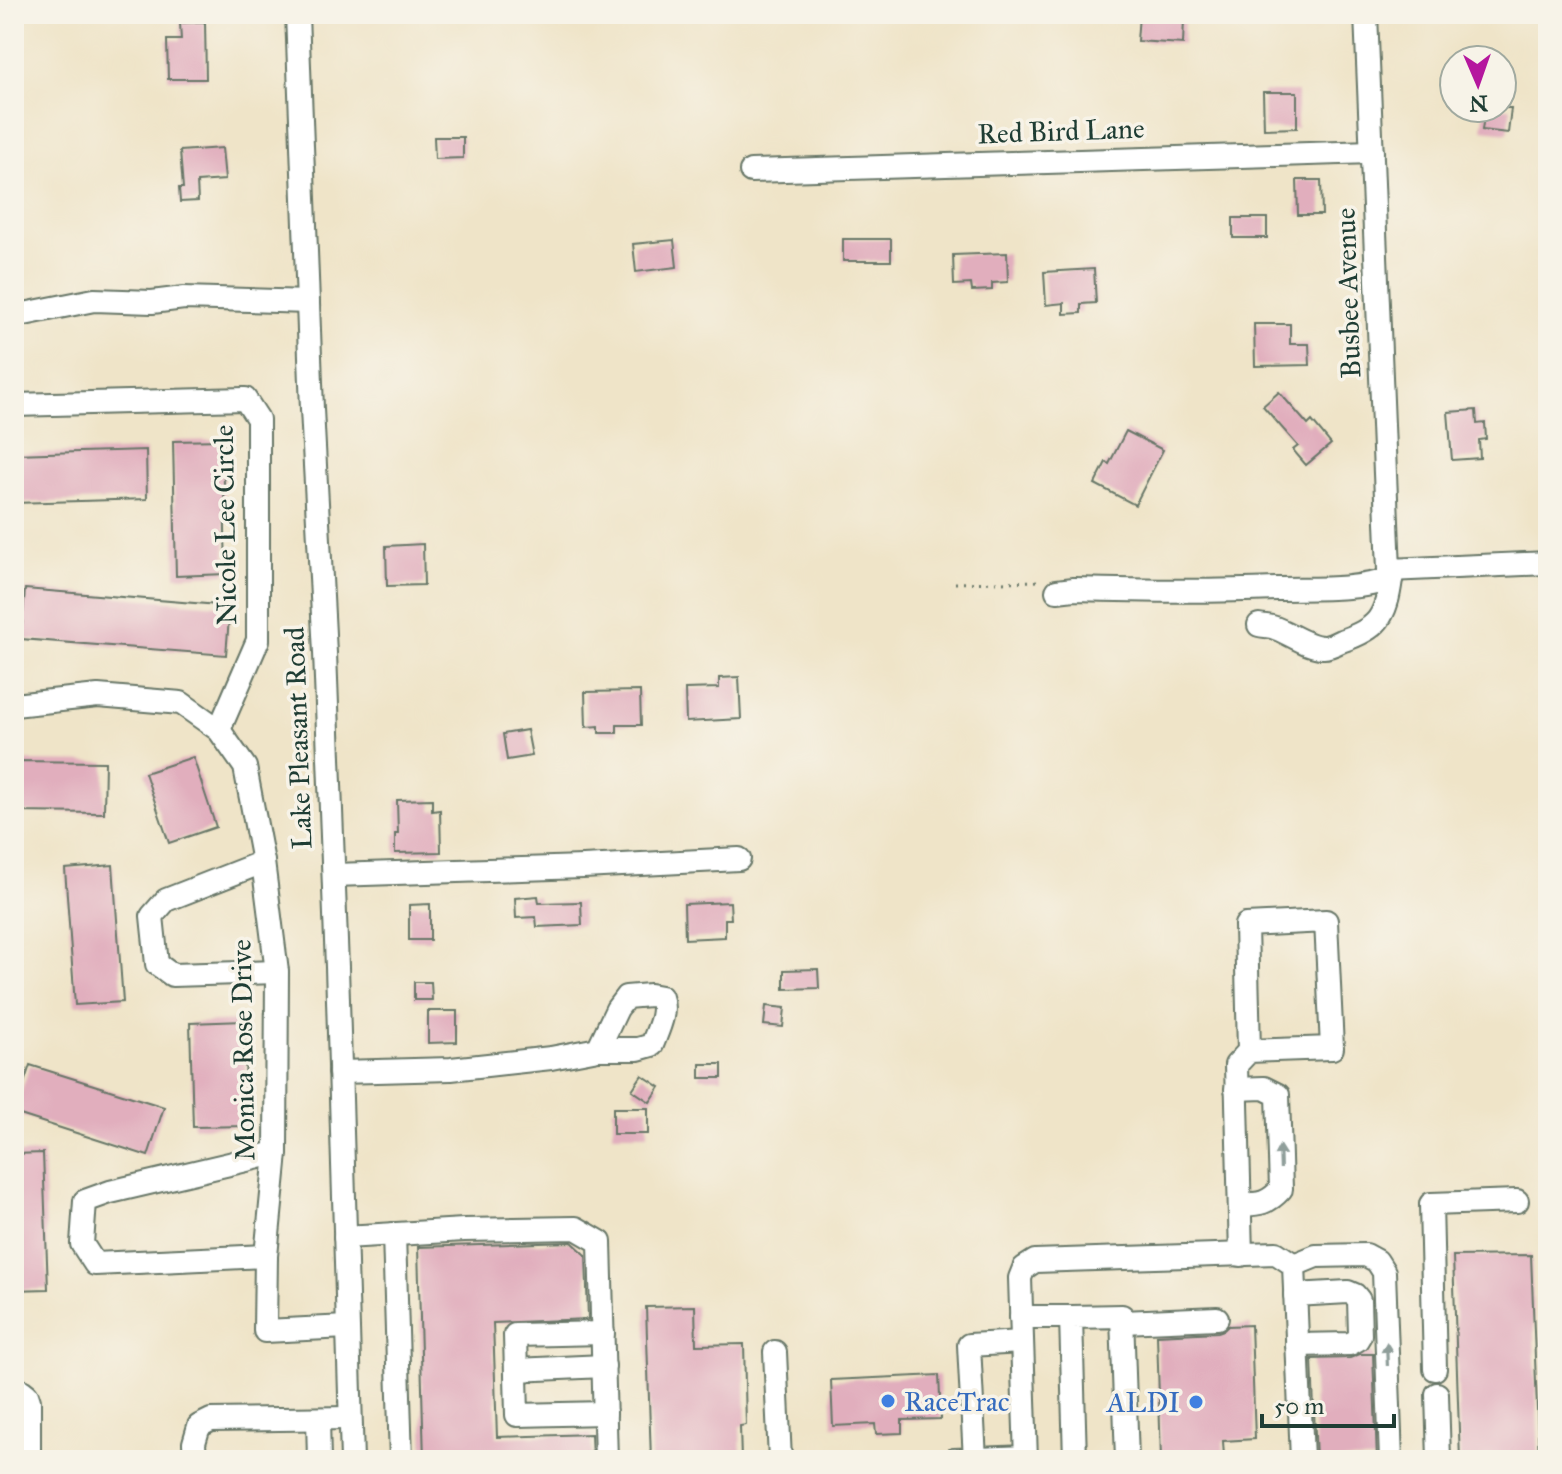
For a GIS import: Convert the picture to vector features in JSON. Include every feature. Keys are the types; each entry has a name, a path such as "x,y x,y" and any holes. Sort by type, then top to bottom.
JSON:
{"street":[{"name":"Lake Pleasant Road","path":"297,14 334,875 352,1460"},
{"name":"Busbee Avenue","path":"1259,625 1323,647 1367,631 1379,620 1388,599 1392,573 1366,14"},
{"name":"Red Bird Lane","path":"751,171 1372,152"},
{"path":"14,316 94,300 143,303 184,298 308,302"},
{"name":"Nicole Lee Circle","path":"14,405 245,399 258,419 258,640 219,730"},
{"path":"1057,591 1323,589 1375,584 1392,573 1548,563"},
{"name":"Monica Rose Drive","path":"14,705 98,696 181,703 219,730 245,767 263,862 277,972 276,1153 266,1256 265,1331 347,1327"},
{"path":"334,875 739,859"},
{"path":"263,862 166,900 152,916 157,964 172,975 277,972"},
{"path":"1241,1255 1236,1065 1249,1051 1246,925 1326,921 1332,1048 1249,1051"},
{"path":"340,1072 451,1069 551,1058 598,1049"},
{"path":"1236,1089 1264,1088 1278,1095 1281,1189 1273,1199 1261,1204 1240,1205"},
{"path":"266,1256 95,1264 82,1244 85,1201 110,1192 276,1153"},
{"path":"1435,1369 1431,1204 1517,1201"},
{"path":"345,1237 576,1228 600,1242 606,1460"},
{"path":"394,1234 401,1460"},
{"path":"954,1460 1026,1459 1020,1278 1024,1268 1035,1261 1276,1253 1294,1265"},
{"path":"1294,1265 1316,1256 1366,1255 1377,1261 1384,1272 1391,1460"},
{"path":"1294,1265 1302,1460"},
{"path":"1295,1295 1348,1292 1359,1300 1360,1335 1357,1340 1350,1344 1297,1345"},
{"path":"1021,1317 1122,1316 1127,1460"},
{"path":"1071,1317 1075,1460"},
{"path":"1123,1322 1217,1318"},
{"path":"603,1333 515,1335 517,1415 605,1413"},
{"path":"975,1460 969,1345 1022,1342"},
{"path":"775,1352 780,1460"},
{"path":"516,1370 604,1366"},
{"path":"14,1392 22,1391 29,1401 29,1460"},
{"path":"1437,1394 1439,1460"},
{"path":"195,1460 194,1443 199,1426 211,1420 350,1418"},
{"path":"318,1419 319,1460"}],"building":[{"path":"1168,14 1167,18 1184,19 1183,44 1137,41 1139,15"},
{"path":"205,22 206,79 168,79 167,40 181,40 180,23"},
{"path":"1263,92 1297,92 1297,128 1264,129"},
{"path":"1483,124 1509,124 1508,133 1482,130"},
{"path":"434,137 463,137 463,158 435,159"},
{"path":"222,148 225,180 197,182 198,201 180,202 179,188 183,188 180,151"},
{"path":"1297,180 1321,180 1322,215 1298,215"},
{"path":"1233,218 1267,218 1267,238 1233,238"},
{"path":"843,239 891,239 891,261 843,261"},
{"path":"674,240 677,267 636,272 633,244"},
{"path":"1007,253 1008,282 992,283 992,290 972,291 971,284 954,285 953,255"},
{"path":"1094,269 1096,303 1081,304 1081,313 1064,314 1064,303 1046,305 1044,272"},
{"path":"1254,324 1290,324 1290,344 1309,344 1310,365 1255,366"},
{"path":"1279,392 1308,425 1312,421 1331,444 1306,465 1293,450 1298,446 1263,406"},
{"path":"1476,410 1477,424 1485,423 1486,439 1479,440 1480,458 1452,460 1448,412"},
{"path":"1126,431 1163,450 1135,505 1095,484"},
{"path":"223,440 226,574 176,576 173,441"},
{"path":"146,450 147,499 14,503 14,454"},
{"path":"423,544 424,585 387,586 386,546"},
{"path":"25,589 230,606 226,655 21,639"},
{"path":"739,677 741,719 686,722 685,689 719,688 719,678"},
{"path":"640,691 641,725 617,725 617,733 599,733 599,726 586,727 585,692"},
{"path":"527,730 532,756 507,760 503,734"},
{"path":"193,757 216,827 169,843 145,773"},
{"path":"14,761 105,762 104,813 14,812"},
{"path":"432,799 432,811 440,810 441,852 395,853 397,800"},
{"path":"113,865 123,1002 75,1005 65,869"},
{"path":"538,896 539,903 581,902 582,925 537,927 536,917 516,918 515,898"},
{"path":"730,902 731,919 725,919 725,937 685,939 684,904"},
{"path":"430,904 430,940 409,940 409,905"},
{"path":"818,969 819,988 784,989 784,970"},
{"path":"414,982 431,982 432,1000 414,1000"},
{"path":"766,1006 785,1008 783,1027 764,1025"},
{"path":"428,1011 457,1011 457,1042 428,1043"},
{"path":"244,1021 247,1126 193,1127 190,1023"},
{"path":"700,1064 722,1064 722,1078 700,1078"},
{"path":"30,1065 164,1107 148,1156 14,1113"},
{"path":"642,1075 660,1087 650,1102 632,1090"},
{"path":"613,1108 648,1108 648,1134 613,1134"},
{"path":"43,1153 48,1289 14,1290 14,1154"},
{"path":"572,1242 586,1255 588,1319 493,1323 497,1437 591,1434 592,1460 424,1460 418,1247"},
{"path":"1531,1255 1539,1460 1460,1460 1453,1256"},
{"path":"695,1306 696,1345 744,1344 746,1425 740,1426 741,1460 651,1460 646,1307"},
{"path":"1251,1325 1255,1439 1223,1441 1224,1457 1161,1459 1157,1335 1218,1332 1228,1326"},
{"path":"1373,1354 1377,1460 1316,1460 1312,1359 1350,1358"},
{"path":"939,1375 941,1419 902,1420 902,1433 876,1434 875,1424 833,1426 831,1380"}],"place":[{"name":"RaceTrac","path":"888,1401"},
{"name":"ALDI","path":"1196,1402"}]}
